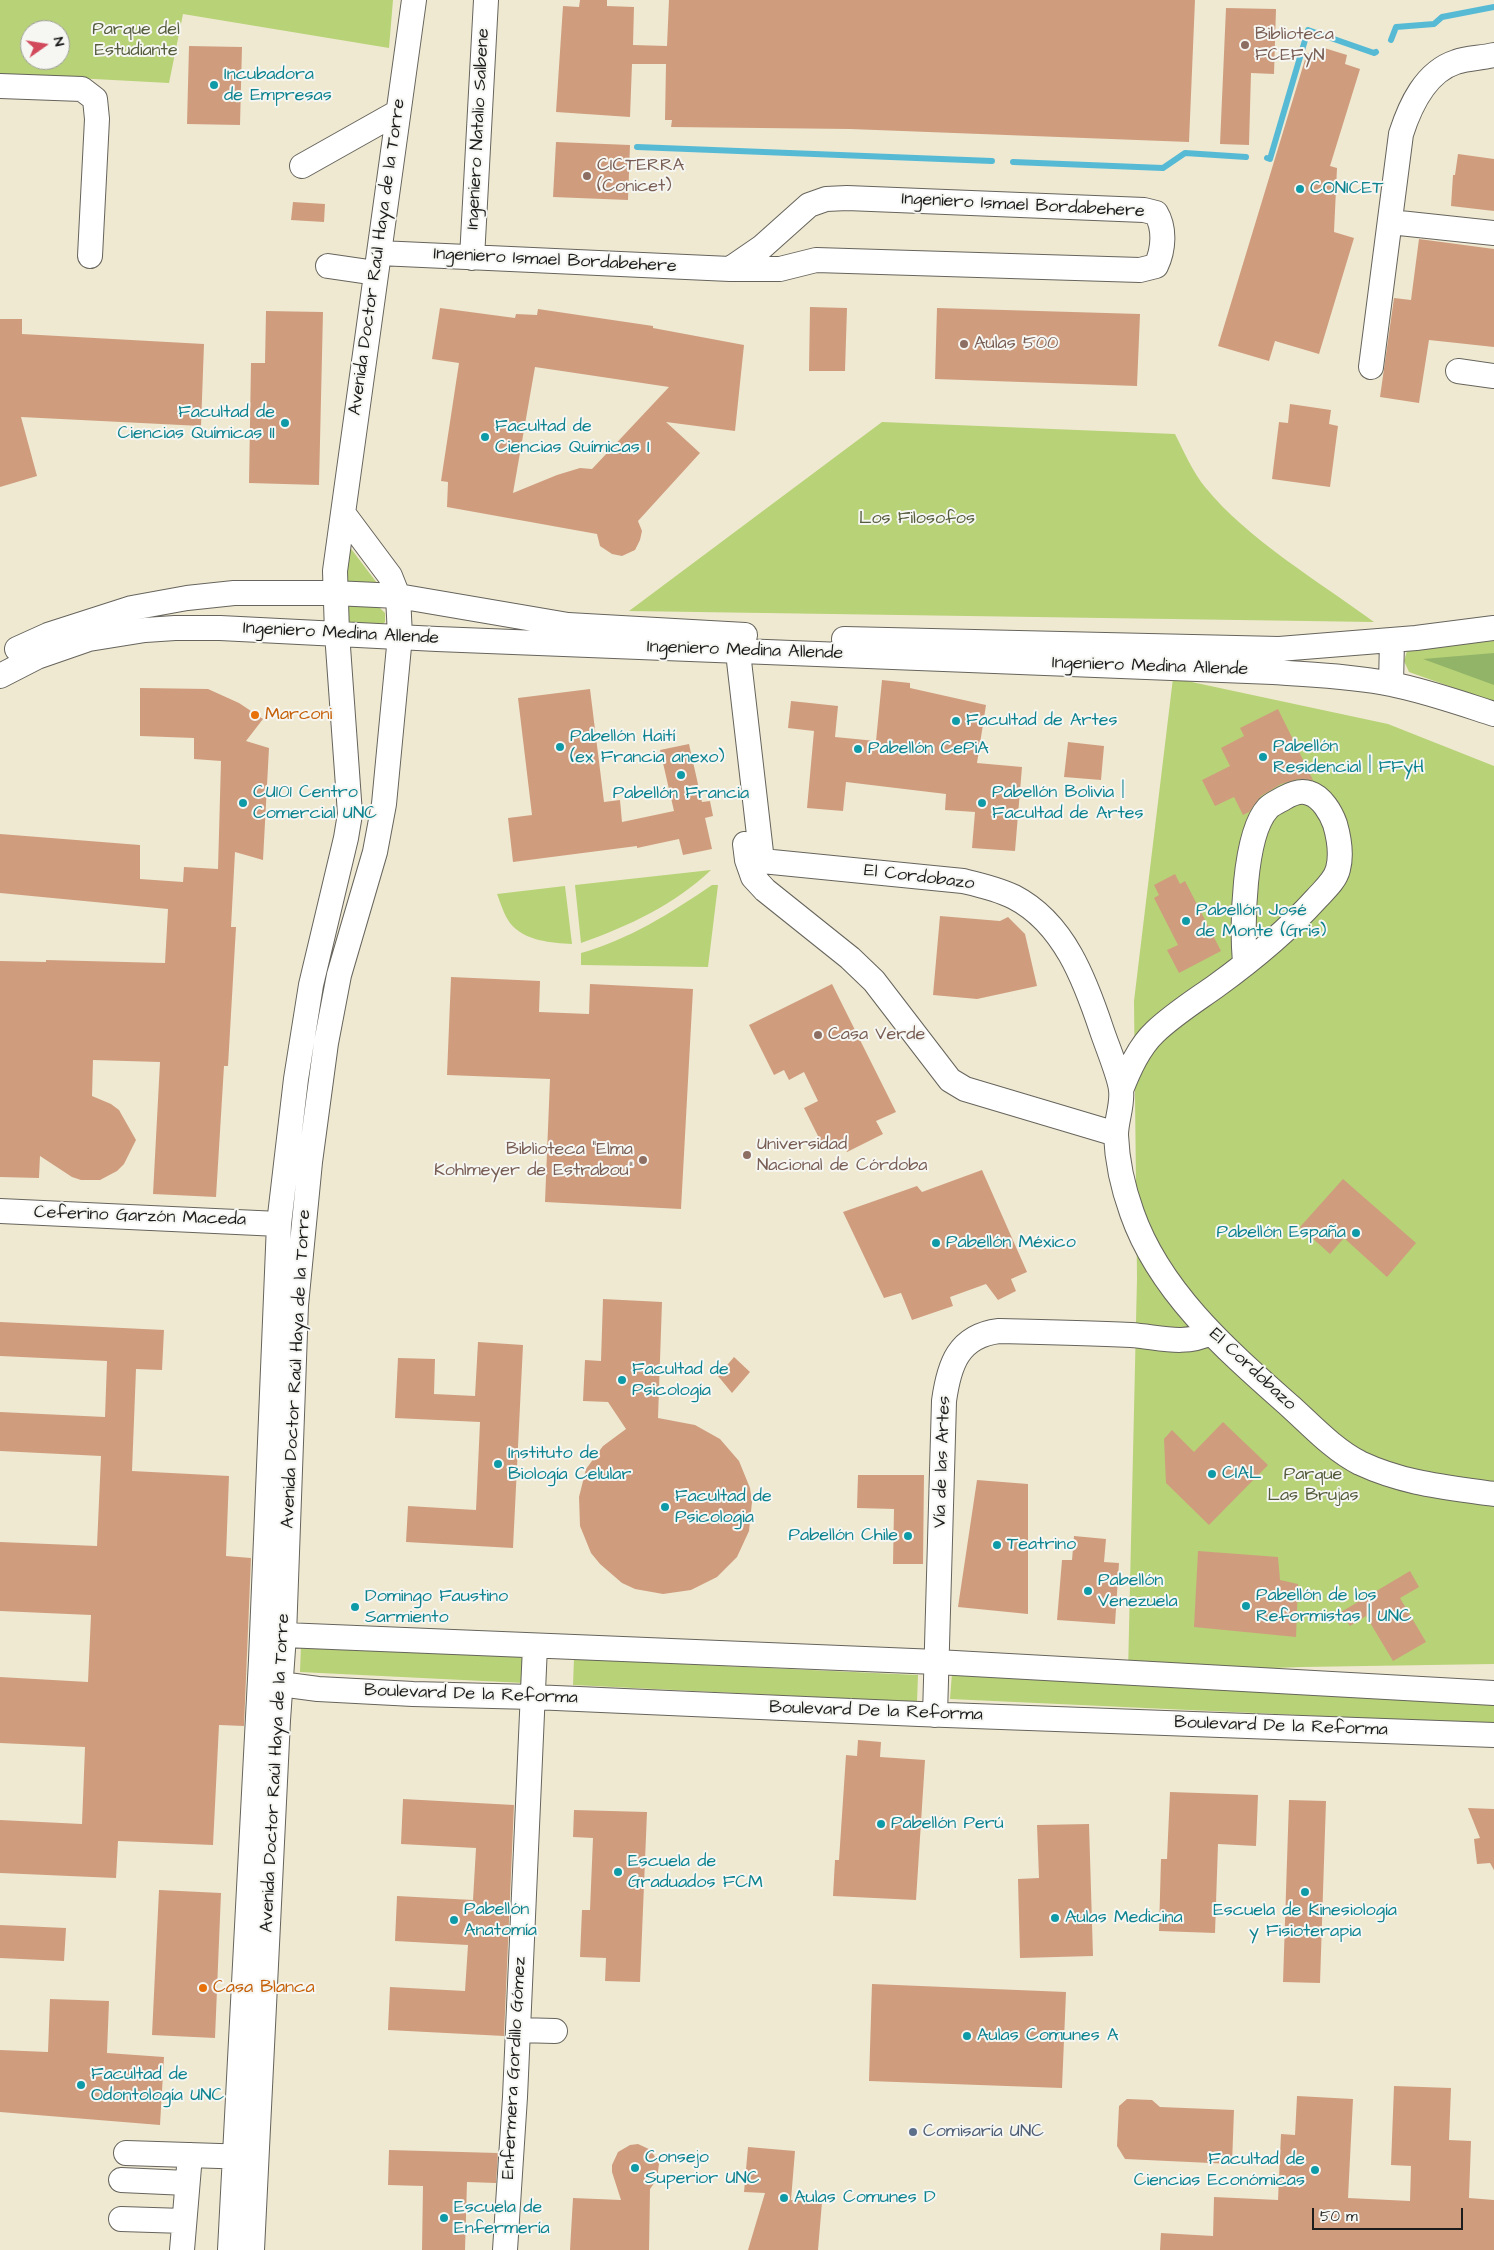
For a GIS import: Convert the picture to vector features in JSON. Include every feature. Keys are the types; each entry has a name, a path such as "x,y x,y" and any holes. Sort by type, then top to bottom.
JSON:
{"street":[{"name":"Avenida Doctor Raúl Haya de la Torre","path":"270,1681 261,1645 279,1224 296,1079 311,985 350,814 334,593 343,513 414,0"},
{"name":"Ingeniero Natalio Salbene","path":"472,258 486,0"},
{"path":"1371,367 1401,134 1418,94 1428,81 1442,69 1456,62 1494,56"},
{"path":"0,86 82,89 95,100 97,119 90,256"},
{"path":"302,166 398,112"},
{"name":"Ingeniero Ismael Bordabehere","path":"328,266 472,258 730,269 780,268 816,260 1140,270 1156,266 1159,260 1161,255 1162,223 1156,213 1144,210 847,198 826,199 809,205 762,247 730,269"},
{"path":"1390,222 1494,233"},
{"path":"1458,371 1494,376"},
{"name":"Avenida Doctor Raúl Haya de la Torre","path":"252,2250 246,2157 270,1681 284,1635 296,1305 310,1162 326,1044 336,990 375,852 384,804 400,636 398,596 390,576 343,513"},
{"name":"Ingeniero Medina Allende","path":"0,657 48,635 132,608 234,592 334,593 398,596 568,625 729,643 1353,678 1428,692 1494,714"},
{"name":"Ingeniero Medina Allende","path":"0,676 12,668 37,657 89,639 145,630 220,628 400,636 729,643 1241,650 1279,649 1392,640 1494,628"},
{"path":"1391,684 1392,640"},
{"path":"729,643 755,861 753,877 765,890 850,958 874,981 950,1080 965,1089 1116,1134"},
{"path":"1121,1090 1140,1050 1154,1033 1245,963 1300,917 1331,883 1338,870 1340,853 1338,833 1332,816 1325,806 1310,793 1300,792 1288,796 1268,808 1260,820 1244,894 1243,929 1245,963"},
{"name":"El Cordobazo","path":"755,861 962,881 1014,897 1036,912 1057,933 1076,964 1094,1008 1121,1090 1116,1134 1121,1181 1141,1238 1167,1280 1210,1333 1331,1443 1357,1461 1382,1472 1417,1483 1494,1494"},
{"name":"Ceferino Garzón Maceda","path":"0,1211 279,1224"},
{"name":"Vía de las Artes","path":"936,1715 944,1401 947,1380 961,1348 982,1335 999,1331 1132,1336 1181,1341 1198,1339 1210,1333"},
{"path":"261,1645 270,1638 284,1635 937,1662 1494,1693"},
{"name":"Enfermera Gordillo Gómez","path":"505,2250 506,2097 518,2030 536,1646"},
{"name":"Boulevard De la Reforma","path":"270,1681 318,1689 412,1694 533,1697 936,1715 1494,1735"},
{"path":"518,2030 555,2031"},
{"path":"126,2152 246,2157"},
{"path":"182,2250 190,2155"},
{"name":"Avenida Doctor Raúl Haya de la Torre","path":"230,2250 246,2157"},
{"path":"121,2180 187,2183"},
{"path":"121,2219 184,2221"}],"green space":[{"name":"Parque del Estudiante","path":"0,0 393,0 389,48 183,14 169,83 0,74"},
{"name":"Los Filosofos","path":"882,422 1175,434 1189,462 1205,487 1242,525 1285,559 1374,622 629,611"},
{"path":"349,546 383,591 344,586"},
{"path":"353,603 377,605 385,613 385,622 379,628 348,624 348,610"},
{"path":"1494,640 1494,702 1409,672 1404,661 1407,651 1414,647"},
{"path":"1494,653 1494,685 1423,659"},
{"name":"Parque Las Brujas","path":"1173,678 1388,724 1494,766 1494,1664 1302,1667 1128,1673 1137,1278 1134,1001"},
{"path":"711,870 682,894 650,913 581,943 575,885"},
{"path":"712,885 718,885 708,967 581,965 581,953 616,941 649,925"},
{"path":"565,886 572,944 547,942 523,934 508,920 497,894"},
{"path":"301,1645 526,1656 524,1683 300,1672"},
{"path":"574,1659 918,1675 917,1702 573,1685"},
{"path":"952,1673 1494,1698 1494,1724 950,1699"}],"building":[{"path":"580,0 607,0 607,6 634,7 633,45 667,46 669,0 1195,0 1189,142 850,129 671,127 672,120 665,120 666,64 632,64 630,117 556,112 563,6 579,7"},
{"path":"1226,8 1276,9 1274,74 1251,73 1249,145 1220,144"},
{"name":"Incubadora de Empresas","path":"189,46 242,47 240,125 187,124"},
{"name":"CONICET","path":"1321,47 1347,55 1345,64 1360,69 1330,166 1337,168 1334,232 1354,238 1319,354 1275,341 1269,361 1218,346 1307,53 1319,57"},
{"path":"556,142 630,145 628,200 553,197"},
{"path":"1458,154 1494,159 1494,211 1451,206 1453,175 1455,175"},
{"path":"293,202 325,204 324,222 291,220"},
{"path":"1419,239 1494,249 1494,347 1429,340 1419,403 1380,397 1394,298 1411,300"},
{"path":"810,307 847,308 845,371 809,371"},
{"name":"Facultad de Ciencias Químicas I","path":"440,308 515,318 516,314 537,315 538,309 653,326 653,328 744,345 735,431 666,422 700,453 638,521 642,531 640,540 635,550 622,556 612,554 600,546 597,534 447,507 448,482 441,481 459,363 432,359","holes":["535,367 669,387 592,469 580,468 513,493"]},
{"path":"937,308 1140,314 1137,386 935,379"},
{"name":"Facultad de Ciencias Químicas II","path":"266,311 323,312 319,485 249,483 251,363 265,363"},
{"path":"0,319 22,319 22,334 204,344 201,426 21,417 37,476 0,487"},
{"path":"1290,404 1331,410 1329,424 1338,426 1330,487 1272,479 1279,422 1288,423"},
{"path":"882,680 910,683 910,688 986,705 977,763 1022,767 1015,851 972,848 975,812 945,810 946,794 846,782 843,811 807,808 814,731 788,728 791,701 838,706 835,737 876,741"},
{"path":"140,688 208,689 239,703 263,719 246,741 269,748 263,860 235,852 231,927 236,927 228,1066 224,1066 216,1197 153,1194 160,1062 93,1060 92,1096 111,1104 119,1110 136,1140 124,1164 117,1171 100,1180 81,1180 72,1177 40,1156 39,1178 0,1177 0,961 46,962 46,960 165,963 168,909 0,893 0,834 140,845 140,879 183,882 184,867 218,869 221,761 194,759 194,738 140,736"},
{"name":"Pabellón Haití (ex Francia anexo)","path":"590,689 604,802 620,800 622,822 674,811 660,750 689,744 702,802 710,801 713,816 705,818 712,849 683,855 679,839 637,848 637,846 513,862 508,818 532,815 518,698"},
{"name":"Pabellón Residencial | FFyH","path":"1278,709 1313,780 1298,779 1281,784 1261,796 1249,812 1243,815 1234,797 1215,806 1202,780 1230,766 1221,748 1244,736 1240,728"},
{"path":"1068,742 1104,746 1101,780 1064,777"},
{"name":"Pabellón José de Monte (Gris)","path":"1175,874 1180,884 1185,881 1221,951 1179,973 1167,950 1178,945 1154,898 1159,895 1154,885"},
{"path":"940,916 1000,921 1008,917 1025,934 1037,986 977,999 933,995"},
{"path":"451,977 540,981 539,1012 589,1014 590,984 693,989 681,1209 545,1202 550,1079 447,1075"},
{"name":"Casa Verde","path":"832,984 896,1112 876,1121 883,1134 847,1152 841,1140 824,1148 804,1108 818,1101 804,1072 789,1080 784,1070 774,1075 749,1025"},
{"name":"Pabellón México","path":"982,1170 1027,1272 1011,1279 1016,1291 998,1300 986,1284 950,1297 953,1306 912,1320 901,1293 884,1298 843,1212 917,1186 922,1192"},
{"name":"Pabellón España","path":"1343,1179 1416,1243 1387,1277 1344,1238 1330,1254 1300,1227"},
{"name":"Facultad de Psicologia","path":"603,1299 662,1302 658,1418 695,1425 720,1439 739,1461 750,1488 752,1502 749,1531 737,1557 717,1577 691,1590 663,1594 635,1589 622,1583 600,1564 591,1553 580,1526 579,1497 586,1469 603,1446 626,1429 608,1402 583,1401 585,1360 601,1361"},
{"path":"0,1322 164,1330 162,1370 136,1369 132,1471 229,1476 226,1556 251,1558 244,1726 219,1725 213,1845 118,1841 116,1878 0,1873 0,1820 82,1824 85,1747 0,1743 0,1677 88,1682 91,1615 0,1611 0,1542 97,1546 101,1456 0,1451 0,1412 105,1417 107,1361 0,1356"},
{"name":"Instituto de Biología Celular","path":"478,1342 523,1345 513,1548 406,1542 408,1506 476,1510 480,1422 395,1418 398,1358 435,1359 434,1394 475,1396"},
{"path":"734,1357 750,1372 732,1393 718,1376"},
{"name":"CIAL","path":"1223,1422 1268,1465 1209,1525 1166,1483 1164,1439 1172,1430 1194,1452"},
{"name":"Pabellón Chile","path":"858,1475 924,1475 923,1564 893,1564 894,1509 857,1508"},
{"name":"Teatrino","path":"977,1480 1028,1484 1028,1614 958,1607"},
{"name":"Pabellón Venezuela","path":"1074,1536 1106,1539 1104,1562 1119,1563 1115,1624 1057,1620 1062,1560 1072,1560"},
{"name":"Pabellón de los Reformistas | UNC","path":"1198,1551 1278,1557 1280,1580 1298,1584 1296,1637 1194,1627"},
{"path":"1410,1571 1419,1587 1400,1598 1426,1642 1393,1661 1366,1616 1350,1626 1341,1612"},
{"name":"Pabellón Perú","path":"858,1740 881,1742 880,1757 925,1760 916,1900 833,1896 835,1860 839,1860 846,1755 857,1756"},
{"path":"1170,1792 1258,1795 1256,1846 1218,1844 1215,1933 1159,1931 1161,1859 1167,1859"},
{"name":"Pabellón Anatomía","path":"403,1799 514,1805 504,2036 388,2030 390,1987 465,1991 468,1945 395,1941 397,1896 473,1900 476,1848 401,1844"},
{"name":"Escuela de Kinesiología y Fisioterapia","path":"1289,1800 1326,1801 1320,1983 1283,1982"},
{"path":"1468,1808 1494,1809 1494,1870 1490,1863 1477,1864 1474,1839 1480,1838"},
{"name":"Escuela de Graduados FCM","path":"574,1810 647,1812 640,1982 605,1981 606,1958 580,1957 582,1910 590,1910 593,1838 573,1837"},
{"name":"Aulas Medicina","path":"1089,1824 1093,1956 1020,1958 1018,1879 1039,1878 1037,1825"},
{"path":"159,1890 221,1893 215,2038 152,2035"},
{"path":"0,1925 66,1928 64,1961 0,1958"},
{"name":"Aulas Comunes A","path":"872,1984 1066,1992 1062,2088 869,2081"},
{"name":"Facultad de Odontología UNC","path":"50,1999 109,2001 107,2053 164,2057 160,2125 0,2112 0,2050 48,2052"},
{"name":"Facultad de Ciencias Económicas","path":"1394,2086 1451,2088 1449,2140 1471,2141 1469,2198 1494,2200 1494,2250 1160,2250 1161,2233 1213,2236 1214,2197 1278,2200 1281,2134 1295,2135 1297,2096 1353,2099 1348,2198 1410,2201 1411,2166 1391,2165"},
{"path":"1127,2099 1152,2100 1160,2107 1234,2110 1232,2164 1125,2159 1117,2146 1119,2106"},
{"path":"638,2144 651,2150 659,2164 657,2179 650,2189 649,2250 570,2250 573,2198 621,2200 612,2172 612,2165 618,2152 630,2145"},
{"name":"Aulas Comunes D","path":"748,2147 795,2151 791,2200 822,2202 818,2250 748,2250 765,2193 744,2192"},
{"name":"Escuela de Enfermería","path":"389,2150 498,2153 496,2183 467,2182 465,2250 422,2250 423,2186 388,2185"}],"waterway":[{"path":"1391,40 1396,27 1434,24 1442,17 1494,7"},
{"path":"1267,158 1270,159 1308,30 1374,53 1376,52"},
{"path":"637,147 992,161"},
{"path":"1013,162 1163,168 1185,153 1246,157"}],"place":[{"name":"Biblioteca FCEFyN","path":"1245,45"},
{"name":"Incubadora de Empresas","path":"214,85"},
{"name":"CICTERRA (Conicet)","path":"587,176"},
{"name":"CONICET","path":"1300,189"},
{"name":"Aulas 500","path":"964,344"},
{"name":"Facultad de Ciencias Químicas II","path":"285,423"},
{"name":"Facultad de Ciencias Químicas I","path":"485,437"},
{"name":"Marconi","path":"255,715"},
{"name":"Facultad de Artes","path":"956,721"},
{"name":"Pabellón Haití (ex Francia anexo)","path":"560,747"},
{"name":"Pabellón CePiA","path":"858,749"},
{"name":"Pabellón Residencial | FFyH","path":"1263,757"},
{"name":"Pabellón Francia","path":"681,775"},
{"name":"CU101 Centro Comercial UNC","path":"243,803"},
{"name":"Pabellón Bolivia | Facultad de Artes","path":"982,803"},
{"name":"Pabellón José de Monte (Gris)","path":"1186,921"},
{"name":"Casa Verde","path":"818,1035"},
{"name":"Universidad Nacional de Córdoba","path":"747,1155"},
{"name":"Biblioteca \"Elma Kohlmeyer de Estrabou\"","path":"643,1160"},
{"name":"Pabellón España","path":"1356,1233"},
{"name":"Pabellón México","path":"936,1243"},
{"name":"Facultad de Psicología","path":"622,1380"},
{"name":"Instituto de Biología Celular","path":"498,1464"},
{"name":"CIAL","path":"1212,1474"},
{"name":"Facultad de Psicologia","path":"665,1507"},
{"name":"Pabellón Chile","path":"908,1536"},
{"name":"Teatrino","path":"997,1545"},
{"name":"Pabellón Venezuela","path":"1088,1591"},
{"name":"Pabellón de los Reformistas | UNC","path":"1246,1606"},
{"name":"Domingo Faustino Sarmiento","path":"355,1607"},
{"name":"Pabellón Perú","path":"881,1824"},
{"name":"Escuela de Graduados FCM","path":"618,1872"},
{"name":"Escuela de Kinesiología y Fisioterapia","path":"1305,1892"},
{"name":"Aulas Medicina","path":"1055,1918"},
{"name":"Pabellón Anatomía","path":"454,1920"},
{"name":"Casa Blanca","path":"203,1988"},
{"name":"Aulas Comunes A","path":"967,2036"},
{"name":"Facultad de Odontología UNC","path":"81,2085"},
{"name":"Comisaría UNC","path":"913,2132"},
{"name":"Consejo Superior UNC","path":"635,2168"},
{"name":"Facultad de Ciencias Económicas","path":"1315,2170"},
{"name":"Aulas Comunes D","path":"784,2198"},
{"name":"Escuela de Enfermería","path":"444,2218"}]}
